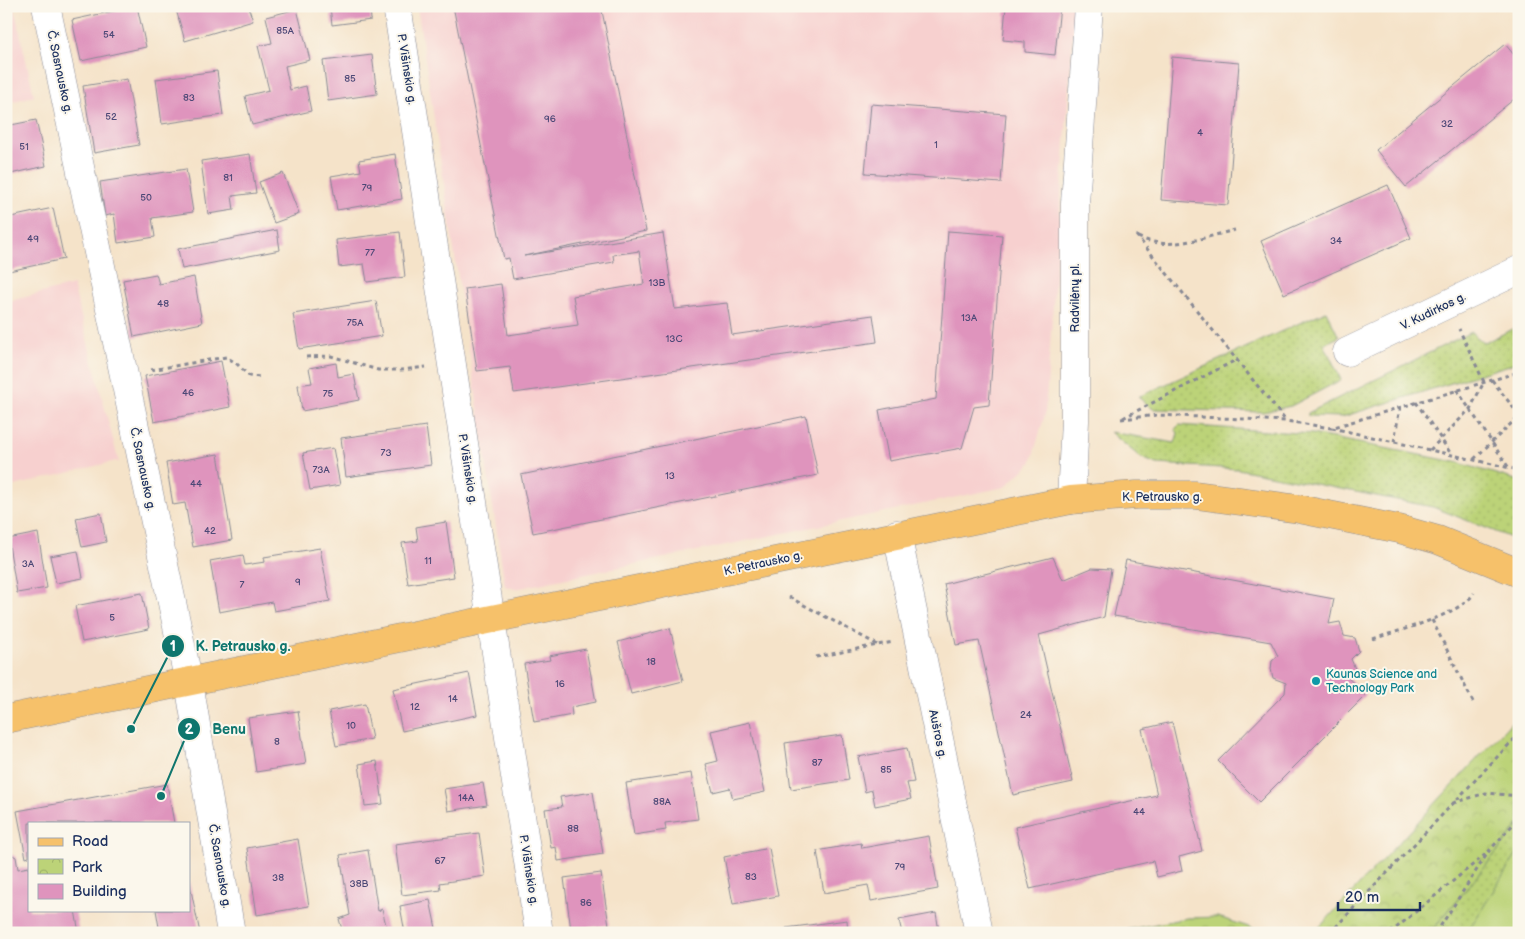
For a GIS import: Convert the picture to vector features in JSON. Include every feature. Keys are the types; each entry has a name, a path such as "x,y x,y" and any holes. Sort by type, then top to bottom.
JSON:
{"main road":[{"name":"K. Petrausko g.","path":"6,719 695,578 896,534 1071,500 1137,495 1196,495 1299,509 1399,529 1438,540 1519,573"}],"street":[{"name":"Č. Sasnausko g.","path":"46,6 189,683 231,933"},
{"name":"P. Višinskio g.","path":"397,6 539,933"},
{"name":"Radvilėnų pl.","path":"1071,500 1075,421 1075,203 1088,6"},
{"name":"V. Kudirkos g.","path":"1347,352 1519,270"},
{"name":"Aušros g.","path":"896,534 979,933"}],"path":[{"path":"1236,230 1171,245 1150,242 1136,235 1238,359 1286,421"},
{"path":"1448,304 1484,382"},
{"path":"124,375 226,356 249,376 261,377"},
{"path":"306,357 331,356 378,370 401,370 452,364"},
{"path":"1238,359 1121,420 1158,415 1286,421 1331,428 1519,470"},
{"path":"1331,428 1519,372"},
{"path":"1474,460 1519,416 1492,380"},
{"path":"1430,450 1442,440 1470,409 1484,382"},
{"path":"1457,390 1510,468"},
{"path":"1416,402 1452,455"},
{"path":"1394,442 1400,407"},
{"path":"1373,639 1432,620 1470,601 1474,594"},
{"path":"788,597 879,645"},
{"path":"1432,620 1473,702"},
{"path":"816,657 918,638"},
{"path":"1330,933 1519,734"},
{"path":"1452,803 1486,793 1519,796"},
{"path":"1390,933 1489,851 1519,818"},
{"path":"1436,933 1489,851"}],"shaded area":[{"path":"6,6 14,6 34,96 6,103"},
{"path":"417,6 1075,6 1045,414 1031,463 1005,487 515,589 505,586"},
{"path":"73,285 119,463 116,461 6,488 6,302"}],"green space":[{"path":"1326,311 1339,337 1324,344 1341,380 1291,406 1263,412 1153,409 1138,397"},
{"path":"1519,326 1519,362 1342,417 1308,416 1308,413 1471,332 1484,343"},
{"path":"1179,425 1312,434 1456,462 1519,481 1519,541 1433,507 1238,469 1156,464 1140,457 1110,432 1175,443 1178,433 1175,429"},
{"path":"1519,714 1519,825 1430,933 1314,933"},
{"path":"1519,825 1519,933 1430,933"},
{"path":"1519,850 1519,933 1467,933"},
{"path":"1218,917 1267,933 1109,933 1187,918"}],"building":[{"path":"137,6 146,47 81,61 72,20"},
{"path":"175,6 248,6 253,21 185,41"},
{"path":"330,6 370,6 371,20 332,25"},
{"path":"453,6 601,6 646,231 524,256 663,233 675,309 727,303 732,335 873,315 877,342 514,393 510,367 477,371 465,289 501,284 508,335 578,325 573,296 644,284 639,251 613,255 614,262 513,279 509,258 504,259"},
{"path":"1006,6 1060,6 1055,55 1025,52 1025,42 1003,40"},
{"path":"297,9 310,60 285,66 290,90 306,86 311,111 252,125 245,96 269,90 258,46 272,43 266,17"},
{"path":"1505,44 1519,61 1519,95 1406,187 1376,150"},
{"path":"372,55 377,94 328,101 323,61"},
{"path":"1172,57 1239,63 1228,205 1161,200"},
{"path":"217,71 223,115 162,124 156,79"},
{"path":"127,79 139,145 94,153 83,86"},
{"path":"871,104 1006,114 1001,183 865,173"},
{"path":"36,120 46,166 6,175 6,126"},
{"path":"250,154 256,193 232,196 234,210 208,214 201,161"},
{"path":"395,154 402,199 337,210 331,176 361,171 359,160"},
{"path":"186,169 193,212 152,218 155,237 118,243 114,214 105,216 100,182"},
{"path":"283,173 299,214 274,223 259,182"},
{"path":"1388,185 1411,238 1284,294 1261,241"},
{"path":"53,208 64,259 9,271 6,257 6,218"},
{"path":"277,230 280,250 182,269 178,249"},
{"path":"948,231 1002,235 989,405 974,407 962,448 889,461 879,410 936,399"},
{"path":"400,232 405,277 367,282 364,264 339,267 336,240"},
{"path":"156,274 159,284 194,277 202,323 134,337 123,280"},
{"path":"376,301 382,336 299,349 293,314"},
{"path":"221,361 230,407 154,422 145,376"},
{"path":"336,363 338,377 354,374 359,400 302,411 298,385 312,383 309,368"},
{"path":"806,416 818,475 533,533 521,475"},
{"path":"426,426 431,465 346,477 341,438"},
{"path":"333,448 340,485 310,490 303,453"},
{"path":"218,454 232,540 193,547 185,503 173,505 166,463"},
{"path":"101,513 106,542 82,547 76,518"},
{"path":"446,522 454,577 408,584 402,543 418,541 416,527"},
{"path":"38,533 47,588 17,593 8,539"},
{"path":"320,548 330,601 274,611 272,602 219,612 210,561 243,555 245,565 265,562 264,557"},
{"path":"78,551 83,578 56,583 50,556"},
{"path":"1053,557 1063,580 1092,568 1111,569 1104,617 1039,635 1073,782 1013,795 979,641 956,645 944,584"},
{"name":"Kaunas Science and Technology Park","path":"1126,560 1334,599 1329,624 1340,622 1344,636 1355,638 1359,651 1351,659 1356,671 1344,674 1366,695 1259,802 1218,761 1285,693 1286,683 1273,678 1272,661 1278,656 1271,642 1114,616"},
{"path":"142,593 149,629 82,642 75,606"},
{"path":"670,628 683,681 631,694 618,642"},
{"path":"586,649 596,702 571,707 572,715 534,722 524,664 550,660 549,656"},
{"path":"469,673 477,715 402,731 393,689"},
{"path":"365,704 372,739 336,746 329,711"},
{"path":"298,711 306,764 256,772 248,718"},
{"path":"750,722 765,792 733,799 730,788 713,792 706,764 718,761 711,731"},
{"path":"1172,722 1202,851 1179,857 1182,871 1157,877 1153,861 1030,889 1015,827 1157,795 1142,729"},
{"path":"842,735 849,780 791,789 785,743"},
{"path":"907,748 914,782 907,783 911,799 875,806 872,790 865,792 858,757"},
{"path":"377,761 383,804 365,806 359,764"},
{"path":"691,773 698,819 665,823 666,830 634,835 626,783"},
{"path":"483,783 487,805 448,811 444,789"},
{"path":"167,784 174,822 28,822 28,857 26,858 17,811"},
{"path":"593,792 603,854 558,861 556,847 551,848 545,809 562,807 560,797"},
{"path":"479,833 485,876 440,883 441,890 402,895 395,844"},
{"path":"929,836 938,889 871,901 868,885 824,893 817,851 861,843 862,848"},
{"path":"298,839 309,906 257,915 247,848"},
{"path":"769,848 778,896 733,904 724,857"},
{"path":"368,850 378,911 382,909 388,933 343,933 339,919 350,915 340,855"},
{"path":"6,851 16,857 18,869 28,867 28,912 75,912 79,933 6,933"},
{"path":"601,873 609,925 571,930 564,878"},
{"path":"190,886 200,933 160,933 156,912 190,912"},
{"path":"430,900 437,933 405,933 400,906"},
{"path":"936,913 939,931 945,930 945,933 902,933 899,920"},
{"path":"847,920 848,933 787,933 786,928"}],"place":[{"name":"Kaunas Science and Technology Park","path":"1316,681"},
{"name":"K. Petrausko g.","path":"131,729"},
{"name":"Benu","path":"161,796"}]}
